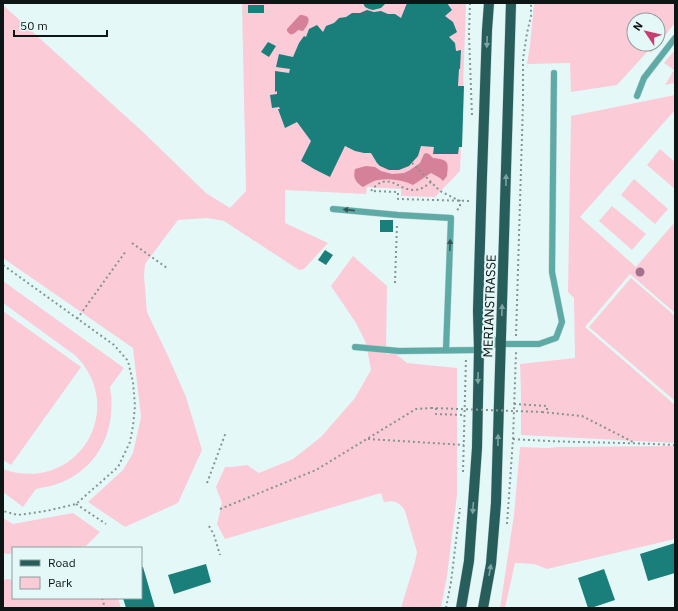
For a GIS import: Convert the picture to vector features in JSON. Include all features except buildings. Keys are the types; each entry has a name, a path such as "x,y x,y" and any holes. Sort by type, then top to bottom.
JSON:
{"main road":[{"name":"MERIANSTRASSE","path":"462,608 469,561 476,456 479,350 478,311 489,3"},
{"name":"MERIANSTRASSE","path":"483,608 491,564 496,503 511,3"}],"street":[{"path":"478,311 482,329 487,339 501,344"}],"lane":[{"path":"637,96 644,78 675,38"},
{"path":"501,344 539,344 556,338 562,322 552,272 554,74"},
{"path":"334,209 451,218 446,350"},
{"path":"355,347 399,351 479,350"}],"path":[{"path":"531,3 531,16 523,59 513,439 675,445"},
{"path":"412,163 440,192 460,201"},
{"path":"395,283 398,192 371,191 383,182 394,182 404,188 414,190 426,187 431,182"},
{"path":"398,199 470,201"},
{"path":"451,218 460,206 460,201"},
{"path":"132,243 167,268"},
{"path":"77,319 126,251"},
{"path":"3,266 114,345 128,361 133,382 135,406 130,442 118,467 76,504 46,511 18,515 3,511"},
{"path":"514,404 547,406 547,412"},
{"path":"220,509 316,470 416,409 430,408 436,410 547,412 582,416 636,443"},
{"path":"436,410 436,414 464,415"},
{"path":"207,483 226,432"},
{"path":"368,439 464,445 463,477"},
{"path":"76,504 106,524"},
{"path":"446,608 451,582 460,508"},
{"path":"209,526 214,535 220,555"}],"green space":[{"path":"242,3 466,3 460,171 435,197 401,196 401,189 367,187 366,194 285,190 285,223 328,243 304,269 299,270 224,221 207,218 178,220 145,264 144,276 147,312 186,397 202,450 178,503 125,527 88,502 123,470 133,453 141,417 133,348 3,258 3,5 143,132 206,193 230,208 246,191"},
{"path":"534,3 675,3 675,23 666,34 666,12 626,12 626,52 647,52 617,85 571,92 570,63 527,64"},
{"path":"675,50 675,83 665,85 674,70 664,63"},
{"path":"675,95 675,110 580,217 636,267 675,222 675,313 630,274 585,327 675,405 675,443 521,435 520,364 575,358 574,298 568,292 571,116"},
{"path":"660,149 675,162 675,189 647,165"},
{"path":"634,179 668,209 655,224 621,195"},
{"path":"612,206 646,234 632,250 599,221"},
{"path":"353,256 387,286 386,354 396,354 407,363 457,368 457,495 447,576 441,608 401,608 417,552 405,511 396,502 384,502 381,493 225,539 217,524 222,503 216,487 225,467 247,465 259,473 293,459 321,437 355,398 371,370 366,343 356,323 331,286"},
{"path":"631,278 675,316 675,401 589,327"},
{"path":"3,281 124,368 110,387 112,402 108,431 103,444 95,456 86,467 74,476 60,483 36,489 23,507 3,492 3,469 29,474 52,470 72,459 86,443 95,423 97,401 91,378 76,356 3,303"},
{"path":"3,311 81,367 11,465 3,460"},
{"path":"675,446 675,539 547,569 534,564 515,563 505,608 500,608 514,515 520,447"},
{"path":"73,513 100,532 86,546 12,547 12,553 3,553 3,518 13,524"},
{"path":"3,580 12,580 12,599 118,599 121,608 3,608"}],"shaded area":[{"path":"300,15 304,15 308,18 309,20 307,26 303,31 298,30 294,34 290,34 287,29"},
{"path":"426,153 433,158 446,162 448,167 447,176 443,181 431,173 413,185 392,179 383,179 376,180 363,187 355,180 355,169 366,166 375,167 381,171 392,174 404,173 420,163 424,154"}]}
